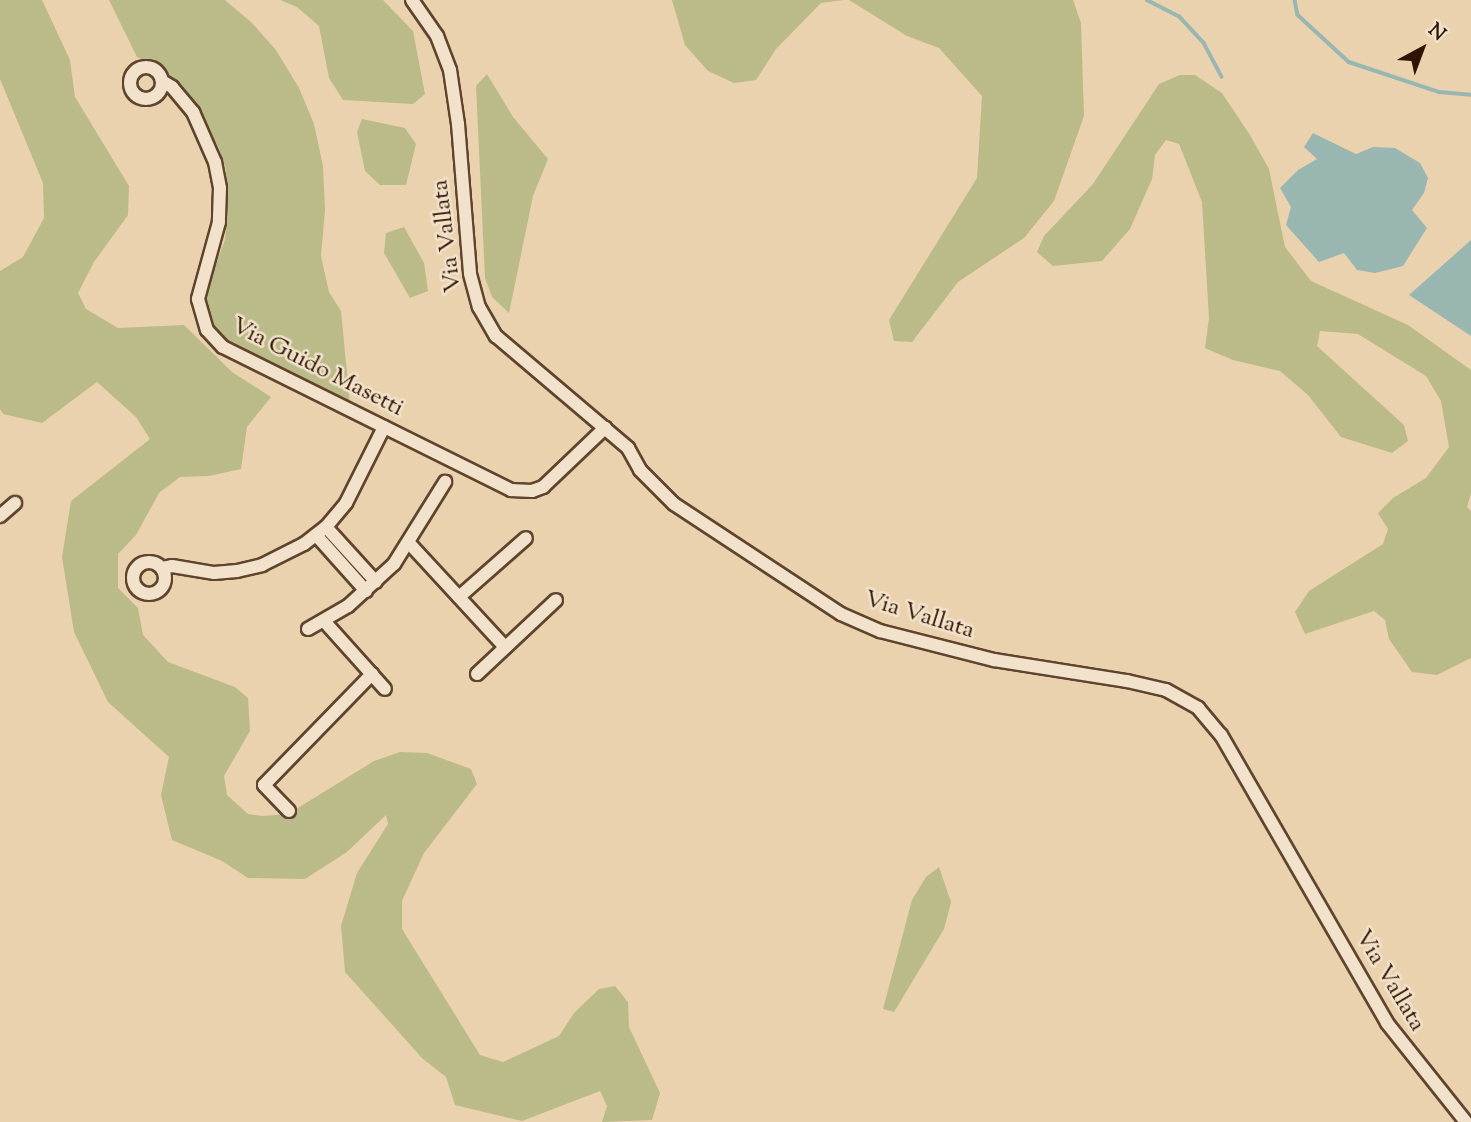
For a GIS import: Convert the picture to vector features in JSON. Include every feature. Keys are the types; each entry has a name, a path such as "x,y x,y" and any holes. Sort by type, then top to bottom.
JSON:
{"street":[{"name":"Via Vallata","path":"412,0 437,36 450,70 458,124 470,274 479,307 496,336 531,369 628,448 645,477 674,504 833,609 860,623 994,660 1127,681 1175,693 1191,702 1221,735 1387,1023 1466,1122"},
{"name":"Via Guido Masetti","path":"162,81 178,94 199,122 218,175 219,222 198,299 207,330 227,349 495,483 521,492 543,487 605,428"},
{"path":"162,568 172,566 214,573 237,571 279,558 321,531 346,503 384,427"},
{"path":"308,629 324,621 371,586 409,544 444,482"},
{"path":"0,516 15,503"},
{"path":"321,531 371,586"},
{"path":"459,597 526,537"},
{"path":"409,544 505,646"},
{"path":"477,674 556,600"},
{"path":"324,621 385,689"},
{"path":"289,811 264,785 372,674"}],"green space":[{"path":"0,0 42,0 70,60 75,97 129,186 128,215 94,262 78,293 86,309 118,328 184,325 232,372 271,397 247,427 241,469 209,476 180,477 159,493 136,535 118,554 118,588 138,608 143,635 168,662 235,687 248,698 250,731 224,776 227,795 248,814 288,814 374,761 400,752 427,753 471,769 477,784 424,853 402,901 402,929 480,1055 503,1062 559,1036 574,1013 599,989 615,986 628,1002 629,1027 660,1093 652,1120 602,1122 607,1106 600,1091 522,1121 455,1105 446,1077 422,1058 345,972 341,926 357,873 388,824 386,815 347,852 305,879 248,878 222,861 172,840 161,795 169,757 108,702 74,632 62,557 71,501 150,439 136,417 97,382 42,423 3,414 0,409 0,271 23,257 44,218 43,183 0,79"},
{"path":"109,0 225,0 251,22 276,50 299,88 314,124 323,166 325,210 321,256 329,292 341,311 350,404 224,340 212,326 207,288 225,240 228,204 226,170 219,148 194,101 157,66 137,57"},
{"path":"280,0 383,0 413,31 425,94 413,104 343,100 329,78 319,26 297,7"},
{"path":"672,0 844,0 821,3 776,49 756,80 734,83 708,71 685,45"},
{"path":"849,0 1073,0 1081,23 1084,116 1054,201 1024,238 958,282 912,342 894,341 889,320 977,178 982,96 939,48 907,36"},
{"path":"487,74 513,117 548,159 533,196 509,313 492,297 485,278 476,86"},
{"path":"1180,75 1195,75 1222,93 1250,135 1269,169 1285,247 1311,281 1408,325 1471,370 1471,493 1467,507 1471,511 1471,658 1437,675 1412,672 1389,639 1385,620 1374,611 1305,634 1295,612 1309,591 1383,544 1388,529 1378,513 1393,498 1426,478 1449,447 1441,401 1426,376 1358,334 1320,331 1317,346 1404,425 1408,441 1392,453 1341,437 1308,395 1280,371 1233,360 1205,348 1209,318 1202,202 1179,144 1166,140 1155,155 1152,179 1130,229 1102,261 1053,266 1037,252 1044,236 1093,184 1159,84"},
{"path":"362,119 405,128 416,144 406,185 380,185 365,171 357,132"},
{"path":"404,227 424,263 428,291 410,298 384,253 386,233"},
{"path":"939,867 951,902 944,929 894,1012 883,1009 912,900 926,877"}],"water":[{"path":"1313,133 1356,154 1373,147 1395,148 1420,163 1428,178 1424,193 1412,210 1427,228 1403,266 1375,273 1357,270 1344,253 1319,262 1286,225 1291,207 1280,188 1298,170 1317,159 1304,147"},
{"path":"1471,240 1471,336 1409,295"}],"waterway":[{"path":"1147,0 1179,16 1204,43 1222,77"},
{"path":"1295,0 1298,15 1349,62 1439,92 1471,95"}]}
